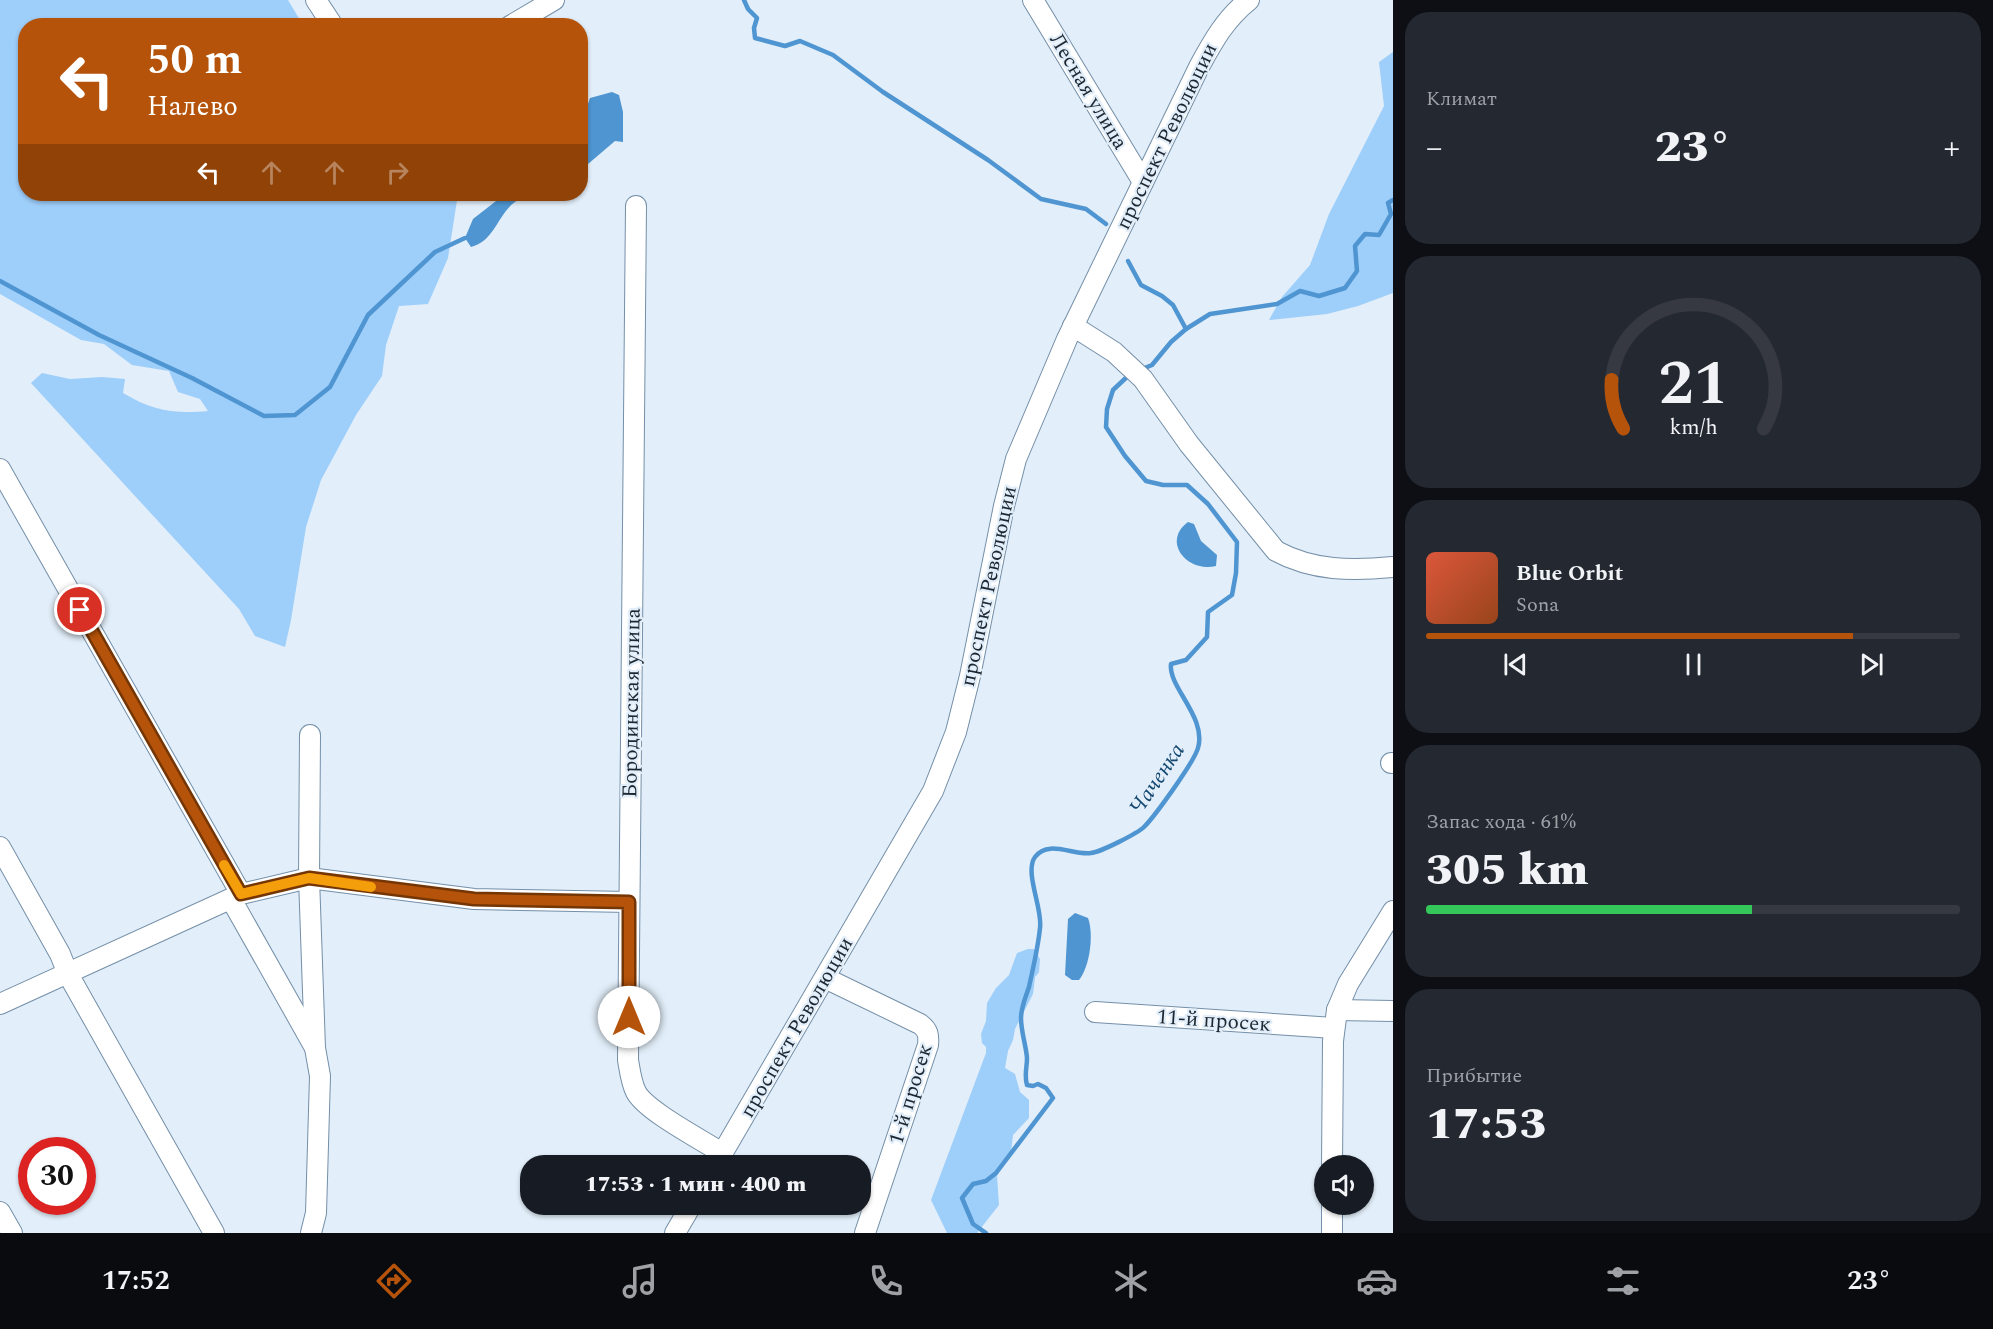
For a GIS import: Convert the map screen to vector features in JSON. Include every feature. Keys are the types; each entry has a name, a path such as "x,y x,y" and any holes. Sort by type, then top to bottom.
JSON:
{"street":[{"path":"316,0 328,18"},
{"name":"Лесная улица","path":"1033,0 1143,182"},
{"name":"проспект Революции","path":"720,1155 933,791 952,742 970,676 1004,506 1016,459 1041,396 1214,39 1227,19 1249,0"},
{"path":"523,18 551,1"},
{"name":"Бородинская улица","path":"636,206 628,1060 630,1079 637,1094 648,1106 713,1155"},
{"path":"1073,326 1125,361 1143,379 1189,444 1276,551 1292,560 1312,566 1361,570 1393,567"},
{"path":"0,468 236,896 315,1048"},
{"path":"310,735 309,878 315,1048 320,1076 316,1213 311,1233"},
{"path":"0,847 60,954 68,974 214,1233"},
{"path":"0,1004 236,896 309,878 474,899 629,902"},
{"path":"1332,1155 1335,1019 1348,984 1393,911"},
{"name":"1-й просек","path":"825,978 920,1024 929,1036 928,1045 865,1233"},
{"name":"11-й просек","path":"1095,1012 1335,1019 1393,1011"},
{"path":"0,1212 12,1233"},
{"path":"675,1233 686,1215"},
{"path":"1332,1215 1332,1233"}],"shaded area":[{"path":"0,0 288,0 299,18 18,18 18,201 457,201 448,258 428,304 399,306 386,345 382,376 356,415 321,480 306,527 285,647 255,636 239,609 31,383 42,373 70,379 102,377 125,379 123,393 144,404 164,410 208,411 200,399 178,392 169,371 132,365 104,344 81,340 0,294"},
{"path":"1393,52 1393,293 1327,314 1269,320 1282,297 1310,265 1329,214 1384,106 1379,62"},
{"path":"612,92 619,95 623,112 623,142 615,141 588,164 588,104 590,98"},
{"path":"496,201 517,201 508,209 487,238 471,247 465,238 473,219"},
{"path":"1188,522 1194,524 1201,541 1217,555 1216,566 1196,565 1181,554 1177,538 1180,530"},
{"path":"1075,913 1088,918 1091,932 1086,967 1079,980 1072,980 1065,975 1068,919"},
{"path":"1034,949 1040,959 1039,972 1035,977 1033,994 1015,1029 1005,1068 1015,1074 1020,1092 1029,1100 1029,1118 1013,1135 1011,1152 997,1176 999,1205 977,1233 947,1233 931,1200 986,1053 981,1034 986,1021 987,1003 996,988 1009,975 1017,953"}],"waterway":[{"path":"744,0 748,9 757,18 754,28 755,38 785,46 800,41 833,55 883,92 988,160 1041,199 1086,209 1106,224"},
{"name":"Чаченка","path":"1140,370 1152,365 1171,342 1186,329 1210,314 1277,304 1300,291 1319,296 1345,288 1357,271 1355,246 1365,234 1379,235 1391,214 1388,203 1393,200"},
{"path":"0,281 99,335 192,378 264,416 295,415 330,387 368,315 435,252 465,238"},
{"path":"1128,261 1141,285 1162,296 1173,305 1186,329"},
{"name":"Чаченка","path":"986,1233 973,1224 962,1198 973,1184 986,1181 996,1173 1053,1098 1046,1088 1038,1084 1027,1085 1026,1078 1027,1058 1021,1014 1029,987 1040,928 1032,864 1035,857 1047,849 1091,853 1127,838 1144,827 1174,789 1195,755 1199,736 1193,714 1175,682 1171,664 1186,660 1207,637 1208,612 1232,595 1236,573 1237,542 1208,504 1187,485 1163,485 1146,481 1125,456 1106,427 1107,409 1113,390 1129,375"}],"slow traffic":[{"path":"224,865 241,894 309,878 371,887"}],"route":[{"path":"80,610 241,894 309,878 474,899 629,902 629,1017"}]}
